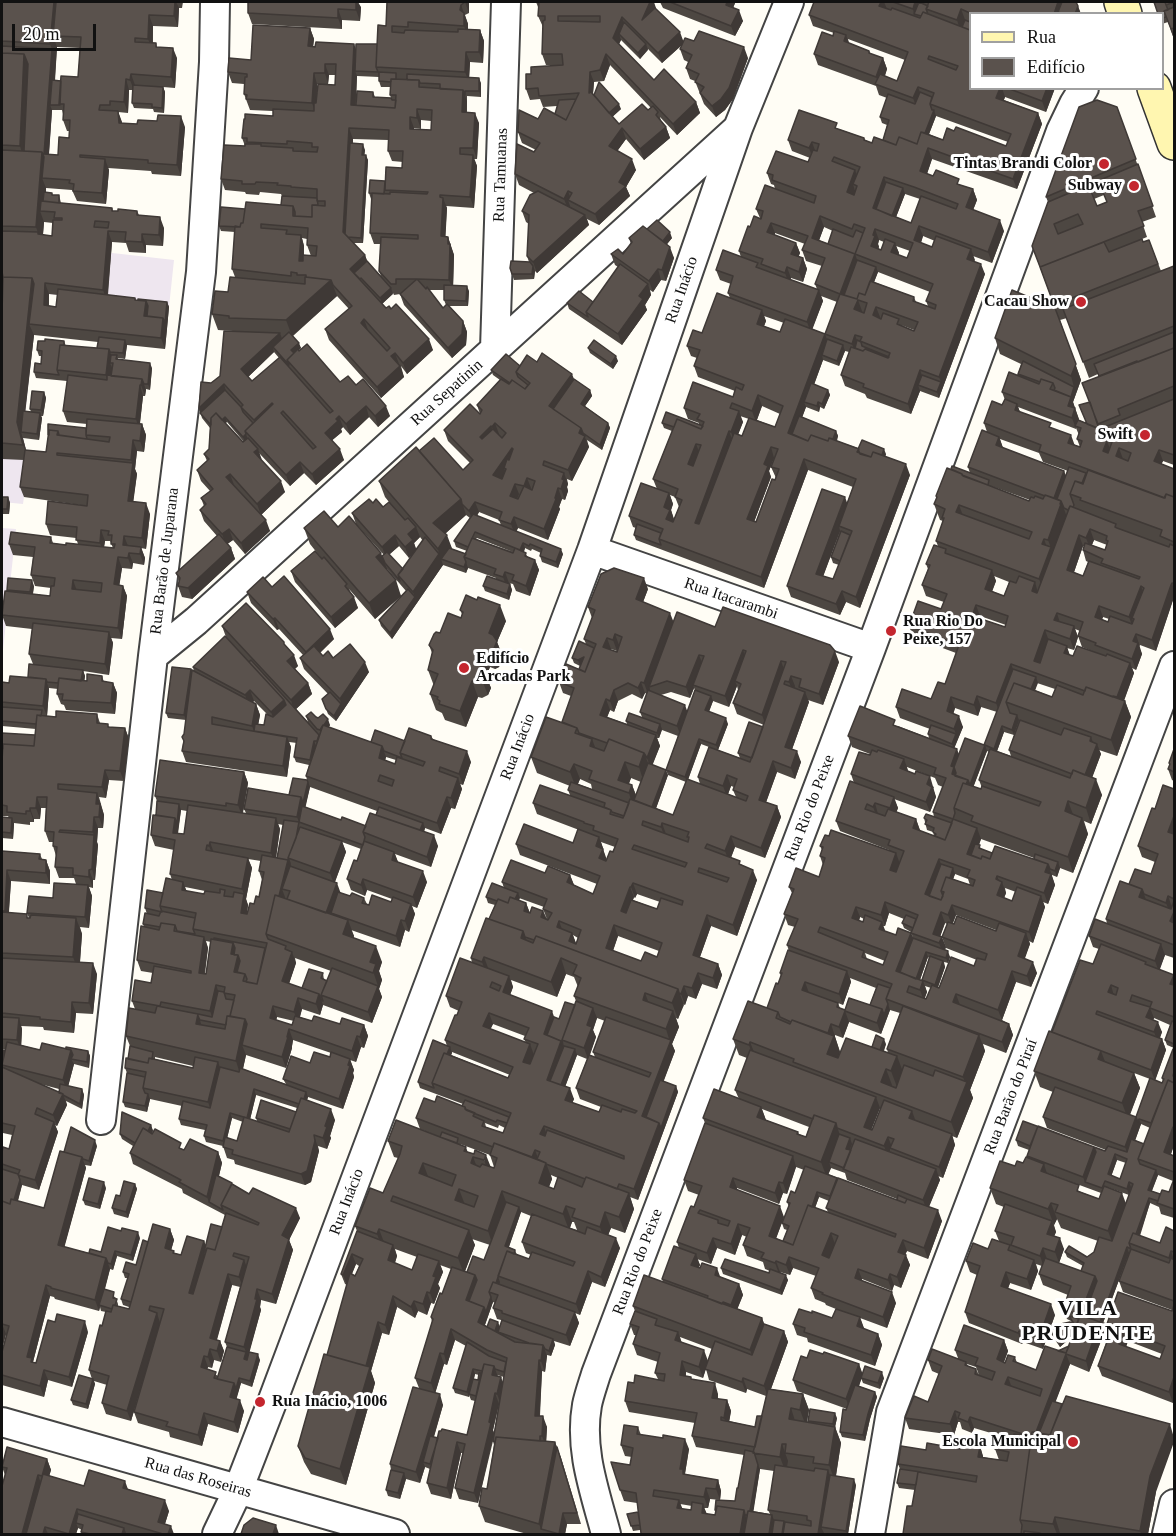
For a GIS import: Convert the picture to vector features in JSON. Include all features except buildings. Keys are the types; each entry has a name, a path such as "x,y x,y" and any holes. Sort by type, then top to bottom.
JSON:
{"main road":[{"path":"1155,90 1174,143"}],"street":[{"name":"Rua Barão de Juparana","path":"101,1120 153,656 201,272 214,62 215,2"},
{"name":"Rua Tamuanas","path":"495,349 506,2"},
{"name":"Rua Inácio","path":"218,1534 238,1490 592,550 738,128 789,2"},
{"name":"Rua Rio do Peixe","path":"606,1534 589,1472 585,1438 587,1405 596,1374 871,648 1061,130 1083,90"},
{"name":"Rua Sepatinin","path":"153,656 196,621 738,128"},
{"name":"Rua Itacarambi","path":"592,550 871,648"},
{"name":"Rua Barão do Piraí","path":"870,1534 891,1412 1174,666"},
{"name":"Rua das Roseiras","path":"2,1422 395,1534"},
{"path":"1167,1534 1174,1504"}],"shaded area":[{"path":"2,56 56,60 42,245 174,260 169,307 38,293 23,437 29,461 23,504 2,502"},
{"path":"2,528 16,529 3,650 2,650"}],"place":[{"name":"Tintas Brandi Color","path":"1104,164"},
{"name":"Subway","path":"1134,186"},
{"name":"Cacau Show","path":"1081,302"},
{"name":"Swift","path":"1145,435"},
{"name":"Rua Rio Do Peixe, 157","path":"891,631"},
{"name":"Edifício Arcadas Park","path":"464,668"},
{"name":"Rua Inácio, 1006","path":"260,1402"},
{"name":"Escola Municipal","path":"1073,1442"}],"district":[{"name":"VILA PRUDENTE","path":"1088,1322"}]}
